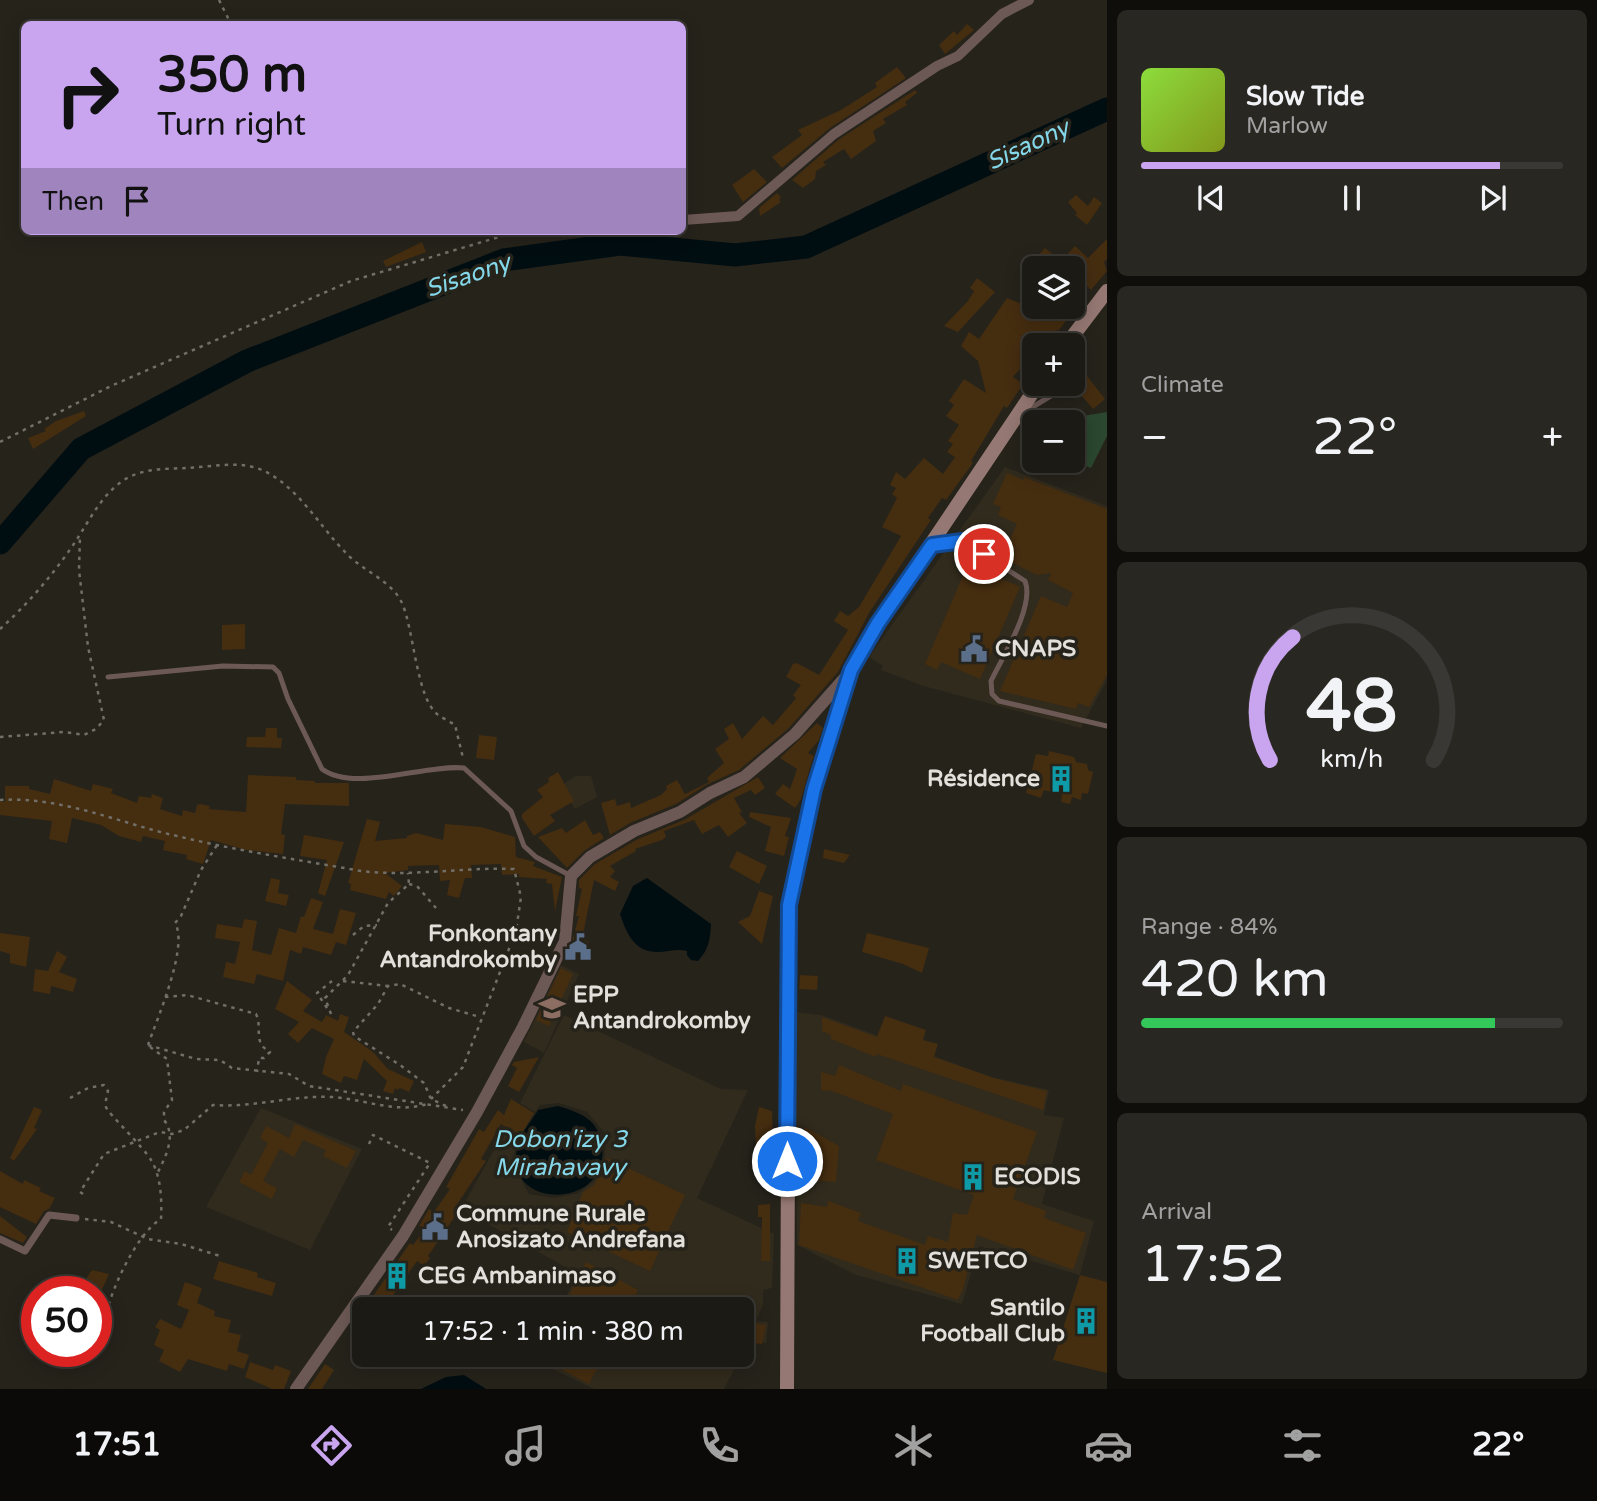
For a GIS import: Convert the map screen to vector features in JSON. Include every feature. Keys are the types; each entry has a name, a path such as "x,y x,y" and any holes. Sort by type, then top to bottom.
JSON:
{"main road":[{"path":"1074,333 1107,291"},
{"path":"786,1389 789,905 814,789 850,672 878,623 1030,396"}],"street":[{"path":"686,220 738,216 834,134 937,66 958,56 1002,14 1029,0"},
{"path":"296,1389 403,1237 477,1112 563,948 568,931 571,876 590,857 634,831 680,812 710,793 744,777 795,734 850,672"},
{"path":"0,1238 25,1251 49,1215 76,1218"}],"lane":[{"path":"1077,329 1078,333"},
{"path":"1015,418 1051,396"},
{"path":"932,545 963,541 1025,580 1028,590 1027,605 991,681 992,694 999,701 1107,726"},
{"path":"108,677 223,666 273,667 279,673 288,699 322,769 331,776 356,778 464,768 511,811 524,846 536,857 571,876"}],"path":[{"path":"219,0 230,21"},
{"path":"0,443 111,386 351,281 506,235"},
{"path":"0,629 22,607 80,534 88,518 121,482 145,470 242,465 260,469 280,480 329,531 346,554 392,590 402,603 423,688 435,713 455,724 459,733 464,768"},
{"path":"0,737 64,732 84,735 96,729 104,720 88,647 79,570 80,534"},
{"path":"0,800 51,803 102,814 176,836 361,871 408,873 452,868 514,869 521,897 516,931 480,1017 463,1067 431,1098"},
{"path":"148,1045 165,997 178,946 179,931 175,923 201,870 218,844"},
{"path":"408,873 409,884"},
{"path":"409,884 418,886 436,908"},
{"path":"332,981 317,993 331,1014 325,998 343,981 388,903 409,884"},
{"path":"353,935 364,926 377,925"},
{"path":"343,981 388,986 400,984 449,1008 480,1017"},
{"path":"388,986 378,1004 353,1032 354,1037 424,1083 431,1098 452,1109"},
{"path":"165,997 187,995 229,1005 241,1012 257,1014 260,1045 270,1052 264,1058 259,1058 257,1072"},
{"path":"148,1045 196,1059 220,1060 232,1068 289,1074 309,1086 477,1112"},
{"path":"148,1045 166,1059 172,1100 164,1112 170,1140 167,1156 156,1175"},
{"path":"70,1098 88,1087 104,1085 108,1091 105,1103 107,1111 118,1119 152,1161 162,1198 161,1219 150,1225 121,1275 112,1298"},
{"path":"83,1194 80,1192 104,1154 160,1132 184,1130 213,1105 234,1107 290,1099 332,1097 411,1109 427,1104"},
{"path":"369,1144 373,1135 430,1163 388,1227 403,1237"},
{"path":"90,1220 111,1222 143,1237 220,1256"}],"shaded area":[{"path":"1005,467 1107,506 1107,680 1081,728 923,686 881,670 883,666 869,657"},
{"path":"576,776 591,776 597,797 575,809 560,786"},
{"name":"EPP Antandrokomby","path":"561,965 579,974 544,1053 524,1042"},
{"path":"795,1012 821,1015 991,1077 1049,1090 1044,1115 1064,1118 1042,1204 1094,1221 1080,1275 979,1246 962,1304 856,1275 797,1245"},
{"path":"564,1015 721,1089 748,1090 697,1198 774,1234 772,1288 763,1290 763,1304 756,1321 768,1322 766,1343 754,1342 754,1297 566,1297 578,1274 461,1209 508,1125 521,1133 513,1157 514,1166 529,1194 554,1198 579,1193 595,1180 605,1156 605,1133 587,1112 559,1103 540,1105 535,1112 520,1103"},
{"path":"261,1108 362,1149 310,1250 206,1207"},
{"path":"549,1367 735,1367 724,1389 594,1389"}],"green space":[{"path":"1107,412 1107,436 1091,468 1085,466 1085,416"}],"water":[{"path":"647,878 711,924 708,944 698,961 691,960 687,951 683,950 658,952 643,949 629,935 620,914 633,886"},
{"name":"Dobon'izy 3 Mirahavavy","path":"558,1106 587,1118 597,1129 602,1145 600,1168 589,1184 572,1192 553,1195 535,1190 522,1179 516,1161 521,1137 538,1110"},
{"path":"464,1375 486,1389 421,1389 446,1377"}],"building":[{"path":"967,24 974,30 945,54 939,45 954,31 957,35"},
{"path":"897,67 906,78 830,128 782,168 772,157 802,135 798,130 841,110 877,87 875,83"},
{"path":"915,90 917,93 905,102 907,105 883,119 886,123 873,131 876,141 851,159 844,149 823,162 826,165 816,171 815,179 803,188 792,180 838,140"},
{"path":"754,169 767,182 743,202 732,185"},
{"path":"777,193 781,202 760,216 759,208"},
{"path":"1076,195 1088,206 1094,197 1102,203 1087,225 1075,215 1077,213 1068,202"},
{"path":"1107,239 1107,259 1104,262 1107,271 1091,290 1085,284 1085,256 1066,256 1075,246 1088,258"},
{"path":"422,242 426,252 386,267 383,261"},
{"path":"1045,248 1055,256 1038,256"},
{"path":"977,278 995,292 958,332 944,326 968,301 974,291 970,288"},
{"path":"1007,298 1022,304 1022,319 1067,319 1054,333 1022,333 1022,367 1013,377 1022,386 1007,408 1004,406 971,461 973,463 946,500 942,498 928,518 931,520 869,613 838,672 789,728 739,770 610,835 601,803 615,799 617,806 630,802 631,808 661,795 667,789 666,786 677,780 685,794 709,782 707,778 724,763 715,749 729,739 724,729 733,723 742,739 763,716 773,725 796,698 793,695 801,685 786,677 793,664 797,663 819,675 848,630 834,621 840,611 848,616 859,607 901,536 882,527 897,498 892,494 896,488 890,485 896,472 905,479 924,458 943,474 955,457 947,452 953,444 948,441 959,425 946,416 954,405 949,401 964,379 986,393 978,361 961,346 969,332 979,339"},
{"path":"1087,376 1105,399 1093,409 1082,396 1085,396"},
{"path":"84,411 86,416 33,449 28,438 46,431 44,429 56,421"},
{"path":"1007,473 1107,509 1107,675 1089,707 1078,703 1076,709 1000,691 1041,596 1067,607 1073,593 1048,580 1051,573 1037,575 985,549 991,536 1008,544 1017,524 998,515 1001,507 993,504"},
{"path":"968,564 1020,587 980,679 941,662 937,670 925,664"},
{"path":"245,624 245,649 222,650 222,625"},
{"path":"817,723 823,728 819,740 808,753 814,756 801,799 795,808 775,794 783,784 790,789 797,769 780,758"},
{"path":"266,728 277,728 277,738 282,738 281,748 246,747 247,737 265,737"},
{"path":"479,735 497,737 494,760 476,758"},
{"name":"Résidence","path":"1049,751 1074,757 1076,762 1087,764 1088,770 1093,772 1088,794 1082,793 1081,800 1072,797 1070,804 1061,802 1062,795 1044,790 1041,798 1026,793 1036,754 1048,756"},
{"path":"558,772 574,801 550,815 555,821 534,836 522,814 543,797 537,790"},
{"path":"248,775 296,777 296,780 315,783 349,783 349,806 285,804 281,834 285,835 283,854 246,850 211,840 203,864 186,859 187,855 163,850 165,841 143,836 141,842 119,836 101,825 72,818 67,843 49,839 52,821 0,815 0,801 5,802 5,786 29,786 29,789 50,794 54,779 91,791 93,784 113,789 111,793 137,803 139,796 151,798 152,794 163,798 160,809 182,816 183,810 195,813 197,805 200,804 210,806 209,809 246,812"},
{"path":"758,777 765,788 755,795 751,790 734,798 742,812 739,813 747,823 728,837 719,825 702,834 694,820 664,831 666,837 662,840 635,849 636,851 610,866 615,871 610,877 619,882 615,891 594,880 582,939 589,942 584,957 569,952 579,916 576,916 582,889 579,888 579,880 595,864 638,839 684,820"},
{"path":"750,812 791,818 785,836 789,837 784,856 765,851 771,827 749,817"},
{"path":"367,819 380,822 375,841 407,838 416,833 443,840 445,824 481,827 515,837 516,857 535,862 533,866 562,877 555,911 552,884 546,883 547,879 519,877 519,874 502,875 501,864 471,865 472,878 465,878 459,898 447,895 450,880 440,881 439,865 408,866 408,870 385,873 402,886 394,896 389,892 386,899 350,890 351,884 348,883"},
{"path":"585,820 593,835 600,832 604,838 584,851 567,868 538,837 562,828 566,833"},
{"path":"304,835 344,842 325,896 318,893 327,860 300,856"},
{"path":"824,849 850,855 844,863 823,858"},
{"path":"737,851 767,866 759,884 729,867"},
{"path":"271,878 280,880 278,893 289,895 286,906 265,901"},
{"path":"759,891 773,896 762,944 738,922 750,916"},
{"path":"311,898 323,902 313,929 333,934 340,909 356,913 346,945 336,942 331,955 303,947 301,954 290,950 283,981 257,974 254,984 223,977 226,962 235,964 240,942 215,938 217,924 242,928 244,919 257,921 252,950 271,955 279,928 296,933 301,916 304,917"},
{"path":"0,933 30,937 26,967 10,963 10,954 0,951"},
{"path":"867,933 929,948 922,973 903,964 862,952"},
{"path":"57,951 67,957 59,972 77,979 73,992 51,986 50,994 33,991 35,969 48,971"},
{"path":"561,968 573,974 549,1026 536,1020"},
{"path":"800,975 818,976 817,990 799,989"},
{"path":"287,981 312,1000 303,1011 322,1022 326,1015 338,1021 340,1014 349,1017 344,1032 373,1052 388,1069 414,1081 409,1092 400,1088 395,1088 393,1094 383,1091 387,1081 364,1059 357,1080 344,1076 341,1083 322,1074 334,1039 312,1028 298,1043 288,1034 299,1022 275,1009"},
{"path":"885,1016 926,1030 923,1040 938,1044 934,1057 994,1078 1047,1091 1043,1110 877,1054 876,1057 831,1039 831,1035 822,1031 822,1017 877,1037"},
{"path":"539,1057 519,1092 508,1086 517,1068 512,1065 514,1062"},
{"path":"839,1065 901,1091 903,1084 1037,1132 1013,1199 1046,1211 1044,1218 1086,1233 1073,1270 977,1235 958,1300 799,1245 801,1203 827,1207 828,1201 861,1213 858,1221 925,1245 928,1236 948,1242 953,1213 967,1215 974,1195 876,1160 893,1114 832,1091 821,1090 821,1072 835,1076"},
{"path":"511,1099 534,1113 522,1133 519,1131 517,1134 501,1124 481,1159 486,1161 456,1206 460,1209 424,1266 417,1261 392,1297 372,1297 410,1243 413,1245 425,1229 419,1226 429,1209 434,1212 450,1189 446,1187 479,1129 484,1132 498,1110 504,1115"},
{"path":"34,1107 42,1110 34,1128 37,1129 14,1161 10,1158"},
{"path":"759,1107 772,1111 773,1144 756,1145 755,1126"},
{"path":"295,1124 356,1151 347,1168 323,1156 326,1150 303,1140 294,1157 280,1149 263,1181 277,1188 272,1199 239,1182 245,1171 251,1175 268,1143 260,1138 266,1126 289,1138"},
{"path":"805,1127 839,1146 836,1182 803,1179"},
{"path":"607,1158 685,1195 650,1271 567,1232 583,1192 594,1185"},
{"path":"0,1171 23,1184 24,1180 41,1188 39,1191 55,1198 36,1224 0,1207"},
{"path":"770,1204 770,1261 761,1261 762,1217 758,1217 758,1205"},
{"path":"0,1216 27,1237 23,1243 0,1233"},
{"path":"219,1261 258,1273 257,1277 276,1283 272,1296 213,1279"},
{"path":"586,1262 638,1290 634,1297 568,1297"},
{"path":"92,1270 109,1274 108,1276 88,1276"},
{"name":"Santilo Football Club","path":"1080,1275 1107,1282 1107,1373 1053,1360"},
{"path":"185,1282 202,1288 197,1303 215,1311 214,1316 231,1320 228,1332 241,1335 237,1351 249,1355 244,1369 229,1364 227,1371 188,1359 180,1372 159,1361 164,1350 154,1345 160,1330 155,1327 160,1319 181,1329 189,1310 177,1305"},
{"path":"754,1323 766,1325 762,1344 754,1343"},
{"path":"250,1362 273,1370 275,1365 291,1371 284,1389 272,1389 245,1377"},
{"path":"325,1364 334,1370 322,1389 308,1389"},
{"path":"557,1367 598,1367 589,1384"}],"waterway":[{"name":"Sisaony","path":"0,543 81,449 247,361 504,260 620,244 735,255 806,247 1107,109"}],"place":[{"name":"CNAPS","path":"974,649"},
{"name":"Résidence","path":"1061,779"},
{"name":"Fonkontany Antandrokomby","path":"578,947"},
{"name":"EPP Antandrokomby","path":"552,1008"},
{"name":"ECODIS","path":"973,1177"},
{"name":"Commune Rurale Anosizato Andrefana","path":"435,1227"},
{"name":"SWETCO","path":"907,1261"},
{"name":"CEG Ambanimaso","path":"397,1276"},
{"name":"Santilo Football Club","path":"1086,1321"}],"route":[{"path":"787,1161 789,905 814,789 850,672 878,623 932,545 963,541 984,554"}]}
